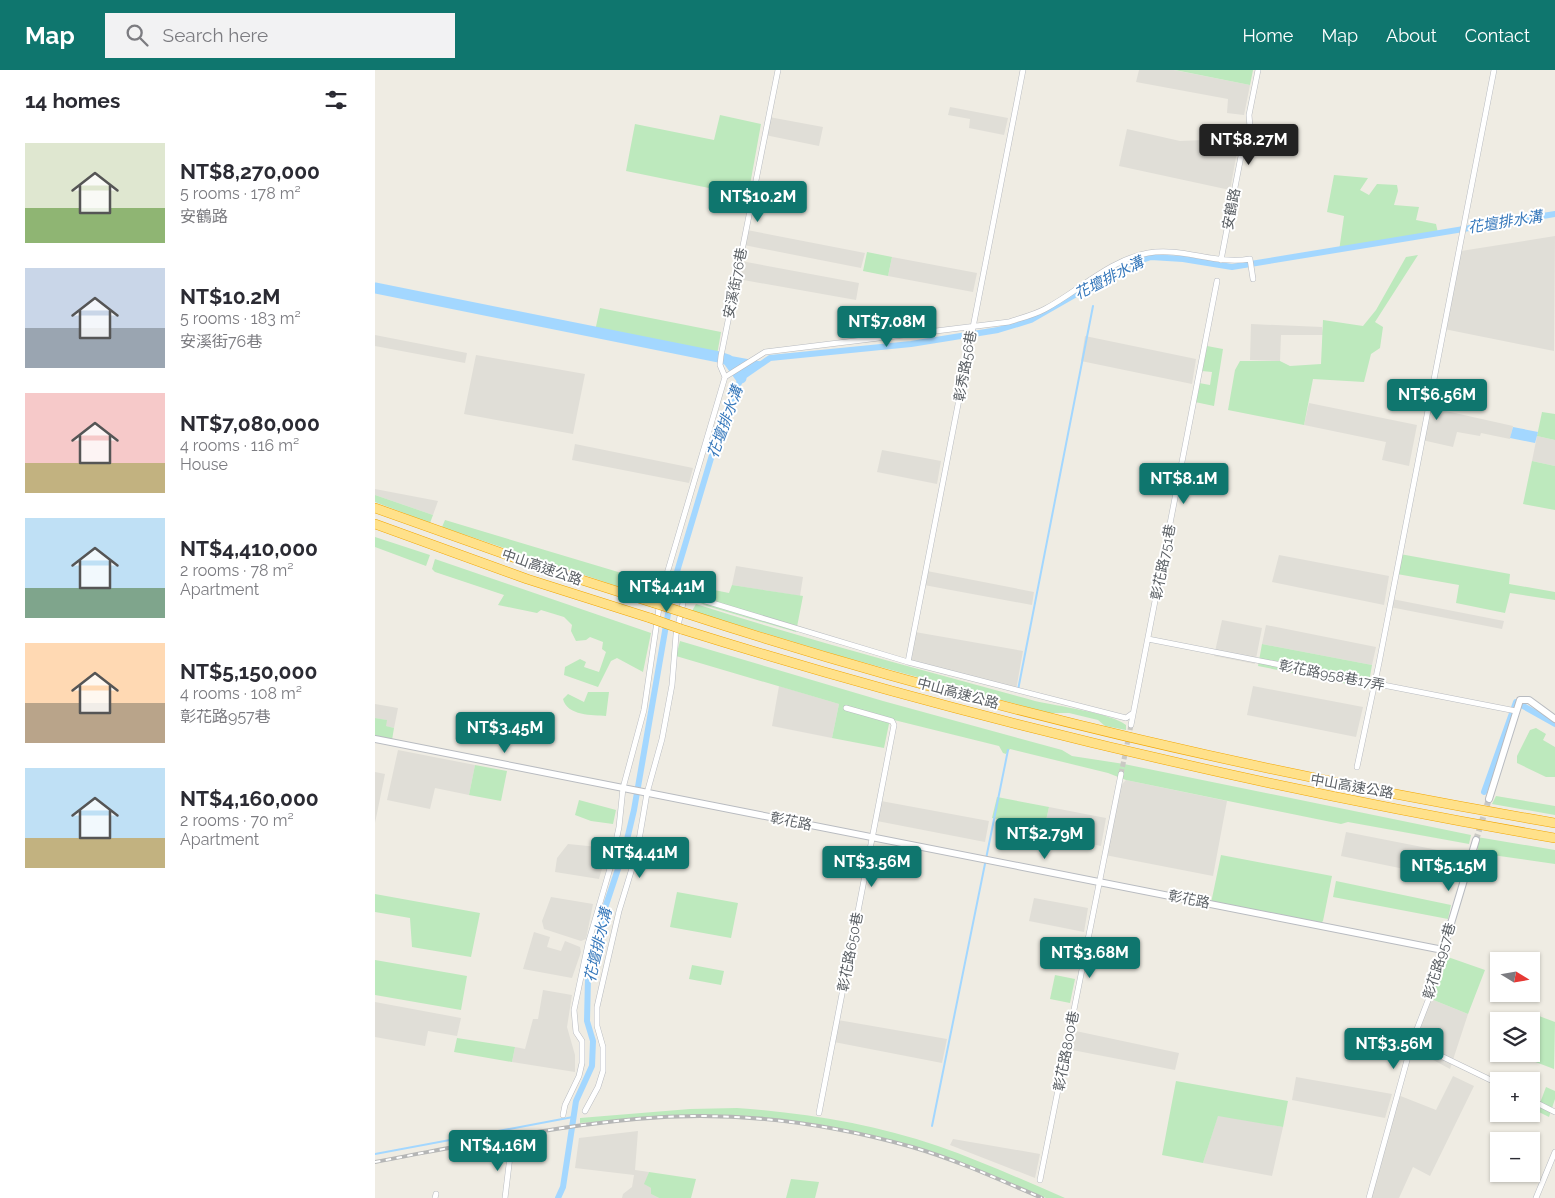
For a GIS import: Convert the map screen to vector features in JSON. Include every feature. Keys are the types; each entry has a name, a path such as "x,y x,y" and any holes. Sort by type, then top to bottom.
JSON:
{"highway":[{"name":"中山高速公路","path":"375,508 538,566 837,661 1108,732 1317,780 1555,823"},
{"name":"中山高速公路","path":"375,524 527,579 681,629 841,678 1045,733 1206,771 1555,838"}],"street":[{"name":"安溪街76巷","path":"725,377 720,365 721,356 778,70"},
{"name":"彰秀路56巷","path":"908,662 971,328 1023,70"},
{"name":"安鶴路","path":"1221,260 1242,151 1250,127 1249,115 1258,70"},
{"path":"1357,766 1375,683 1494,70"},
{"path":"563,1115 565,1105 579,1076 582,1063 582,1040 576,1032 574,1010 588,944 619,827 627,789 643,710 661,594 725,377 765,352 1009,322 1044,310 1115,265 1147,253 1187,253 1221,260 1249,259 1253,279"},
{"name":"彰花路751巷","path":"1131,725 1217,281"},
{"path":"585,1111 598,1087 603,1071 603,1047 597,1026 597,1007 619,911 637,852 645,792 662,739 672,685 676,635 683,602 699,599 908,662 1126,718 1133,713"},
{"name":"彰花路958巷17弄","path":"1148,639 1516,711"},
{"path":"1489,799 1520,700 1523,698 1555,719"},
{"name":"彰花路650巷","path":"819,1113 894,725 892,721 846,708"},
{"name":"彰花路","path":"375,739 1443,950"},
{"name":"彰花路800巷","path":"1040,1180 1121,774"},
{"name":"彰花路957巷","path":"1369,1198 1412,1042 1429,998 1476,840"},
{"path":"1412,1042 1490,1080"},
{"path":"1540,1104 1555,1111"},
{"path":"505,1198 511,1148"},
{"path":"1536,1198 1555,1152"}],"shaded area":[{"path":"1139,70 1174,70 1250,85 1244,115 1227,113 1228,99 1136,82"},
{"path":"950,107 1008,118 1004,135 969,128 970,119 948,115"},
{"path":"769,117 823,127 819,146 765,135"},
{"path":"1127,129 1180,141 1227,139 1239,141 1230,190 1119,166"},
{"path":"747,230 865,253 861,268 744,245"},
{"path":"1555,236 1554,351 1444,329 1461,251"},
{"path":"892,257 977,273 973,292 888,276"},
{"path":"741,261 859,283 856,300 738,279"},
{"path":"1251,324 1322,327 1323,335 1281,335 1280,361 1250,360"},
{"path":"375,335 467,353 465,363 375,346"},
{"path":"1085,336 1196,359 1192,384 1081,361"},
{"path":"476,355 585,374 573,434 464,414"},
{"path":"1309,403 1417,425 1409,466 1382,460 1386,442 1304,425"},
{"path":"1428,407 1513,426 1510,439 1481,433 1480,436 1457,432 1453,447 1422,440"},
{"path":"1537,436 1555,440 1555,466 1532,461"},
{"path":"575,444 693,468 689,483 572,460"},
{"path":"882,450 941,461 937,484 877,472"},
{"path":"375,489 438,501 433,515 375,495"},
{"path":"1279,555 1389,576 1384,605 1272,582"},
{"path":"736,566 803,577 800,596 732,585"},
{"path":"927,571 1034,592 1032,605 924,585"},
{"path":"1392,599 1504,621 1502,629 1390,607"},
{"path":"1222,620 1262,628 1255,664 1214,656"},
{"path":"1266,625 1376,647 1372,665 1262,644"},
{"path":"915,632 1023,651 1016,690 910,661"},
{"path":"779,686 839,704 832,738 772,726"},
{"path":"1253,686 1363,707 1356,737 1247,715"},
{"path":"375,704 398,708 394,728 385,726 386,720 375,718"},
{"path":"398,750 475,765 469,795 435,788 430,809 387,800"},
{"path":"375,772 385,774 375,823"},
{"path":"1126,780 1227,801 1213,876 1105,855 1119,787"},
{"path":"881,801 989,821 985,842 877,821"},
{"path":"1049,807 1106,818 1101,846 1043,834"},
{"path":"1346,832 1463,855 1458,880 1341,856"},
{"path":"568,844 608,848 599,879 555,872 557,858"},
{"path":"551,897 593,904 586,939 581,941 544,929 542,921"},
{"path":"1034,898 1088,908 1084,932 1029,921"},
{"path":"534,932 550,937 547,947 561,951 565,941 580,947 581,952 572,978 523,969"},
{"path":"543,990 572,995 567,1027 575,1055 575,1072 512,1062 515,1047 525,1049 533,1019 538,1019"},
{"path":"1431,999 1468,1014 1450,1069 1424,1055 1414,1046"},
{"path":"375,1002 461,1018 457,1036 428,1031 425,1046 375,1037"},
{"path":"838,1020 947,1039 942,1063 834,1042"},
{"path":"1071,1030 1179,1053 1175,1070 1067,1049"},
{"path":"1453,1076 1474,1086 1430,1176 1413,1167 1399,1198 1370,1198 1398,1095 1436,1110"},
{"path":"1296,1077 1392,1094 1385,1118 1292,1100"},
{"path":"1218,1115 1283,1127 1272,1176 1203,1163"},
{"path":"638,1131 635,1170 649,1172 645,1184 651,1188 651,1194 659,1198 622,1198 623,1194 632,1187 634,1175 575,1168 579,1138"},
{"path":"953,1139 1040,1154 1035,1178 950,1145"}],"green space":[{"path":"1175,70 1253,70 1250,85"},
{"path":"720,115 761,124 748,196 626,171 635,124 714,140"},
{"path":"1334,175 1368,178 1360,190 1369,195 1377,184 1397,185 1398,191 1394,205 1419,207 1416,220 1436,224 1438,233 1339,251 1344,216 1327,212"},
{"path":"867,252 892,257 888,276 863,271"},
{"path":"1418,255 1375,322 1383,327 1380,348 1371,354 1364,382 1313,379 1304,425 1228,410 1235,370 1240,361 1280,361 1290,366 1321,364 1323,320 1363,326 1376,310 1406,257"},
{"path":"600,308 721,332 717,355 595,331"},
{"path":"1207,346 1223,349 1214,406 1195,402 1199,383 1210,385 1212,372 1202,371"},
{"path":"1542,412 1555,414 1555,440 1537,436"},
{"path":"1532,461 1555,466 1555,510 1523,504"},
{"path":"375,495 433,515 430,523 375,502"},
{"path":"445,520 655,583 652,598 442,527"},
{"path":"375,537 430,555 426,566 375,547"},
{"path":"1400,554 1510,574 1509,584 1555,592 1555,600 1510,593 1505,613 1456,603 1459,585 1397,574"},
{"path":"435,559 651,633 643,672 617,658 611,661 598,687 564,675 565,667 580,659 586,662 584,667 599,672 606,652 602,649 603,642 590,637 586,640 576,641 571,631 572,625 564,617 541,610 537,613 498,605 504,595 435,572 432,569"},
{"path":"689,585 729,593 732,585 803,596 796,632 707,606 688,597"},
{"path":"696,604 950,678 1035,701 1109,717 1126,725 1126,730 1105,726 1098,720 1069,713 1049,713 840,656 692,611"},
{"path":"680,641 883,701 1062,750 1072,756 1124,764 1471,835 1469,844 1348,822 1341,824 1126,780 1108,773 1010,749 1006,754 1003,753 999,746 890,719 884,748 832,738 839,704 676,656"},
{"path":"1262,644 1372,665 1368,688 1258,666"},
{"path":"588,692 609,692 606,716 581,714 565,705 563,699 568,694 584,702"},
{"path":"375,718 387,720 386,726 394,728 392,740 375,739"},
{"path":"1536,728 1546,734 1543,740 1555,747 1555,777 1546,777 1517,763 1517,756 1530,730"},
{"path":"475,765 507,771 501,801 469,795"},
{"path":"1496,796 1555,806 1555,815 1492,804"},
{"path":"997,797 1049,807 1043,834 1006,827 1007,821 992,818"},
{"path":"579,800 616,810 613,824 591,821 575,815"},
{"path":"1477,837 1555,850 1555,864 1478,853"},
{"path":"1221,855 1332,876 1323,921 1320,924 1211,903"},
{"path":"1336,881 1451,905 1448,919 1333,897"},
{"path":"677,892 738,903 731,938 670,927"},
{"path":"375,894 480,913 471,957 412,947 410,918 375,912"},
{"path":"1445,956 1485,970 1468,1014 1431,999"},
{"path":"375,960 467,976 461,1010 375,995"},
{"path":"692,965 724,971 721,985 689,979"},
{"path":"1055,975 1075,979 1070,1003 1050,999"},
{"path":"1540,1016 1555,1022 1554,1069 1536,1062 1540,1062"},
{"path":"457,1038 515,1047 512,1062 454,1052"},
{"path":"1176,1081 1288,1101 1283,1127 1218,1116 1203,1163 1162,1155"},
{"path":"1546,1087 1555,1091 1555,1099 1549,1117 1540,1112 1540,1103"},
{"path":"737,1108 788,1113 889,1131 970,1158 1065,1198 1046,1198 928,1152 869,1136 828,1128 787,1122 706,1118 665,1118 580,1123 580,1118 690,1109"},
{"path":"649,1172 696,1179 691,1198 659,1198 651,1194 651,1188 644,1184"},
{"path":"791,1179 819,1182 815,1198 786,1198"}],"water":[{"path":"720,354 764,362 772,360 755,367 741,378 728,360 719,357"},
{"path":"1513,427 1538,432 1535,443 1510,438"}],"waterway":[{"name":"花壇排水溝","path":"558,1198 563,1187 576,1101 592,1066 593,1041 587,1021 588,978 604,911 625,848 634,810 673,585 718,435 741,378 770,358 911,344 998,330 1031,320 1127,265 1151,257 1183,259 1232,267 1555,214"},
{"path":"375,288 719,357 728,360 741,378"},
{"path":"1018,690 1093,306"},
{"path":"1484,792 1516,702 1555,724"},
{"path":"932,1126 1008,750"},
{"path":"375,1154 573,1117"}],"tunnel":[{"path":"1121,774 1131,725"},
{"path":"1476,840 1489,799"}],"railway":[{"path":"375,1162 505,1137 603,1122 671,1117 741,1117 810,1125 879,1138 929,1152 962,1164 1042,1198"}]}
